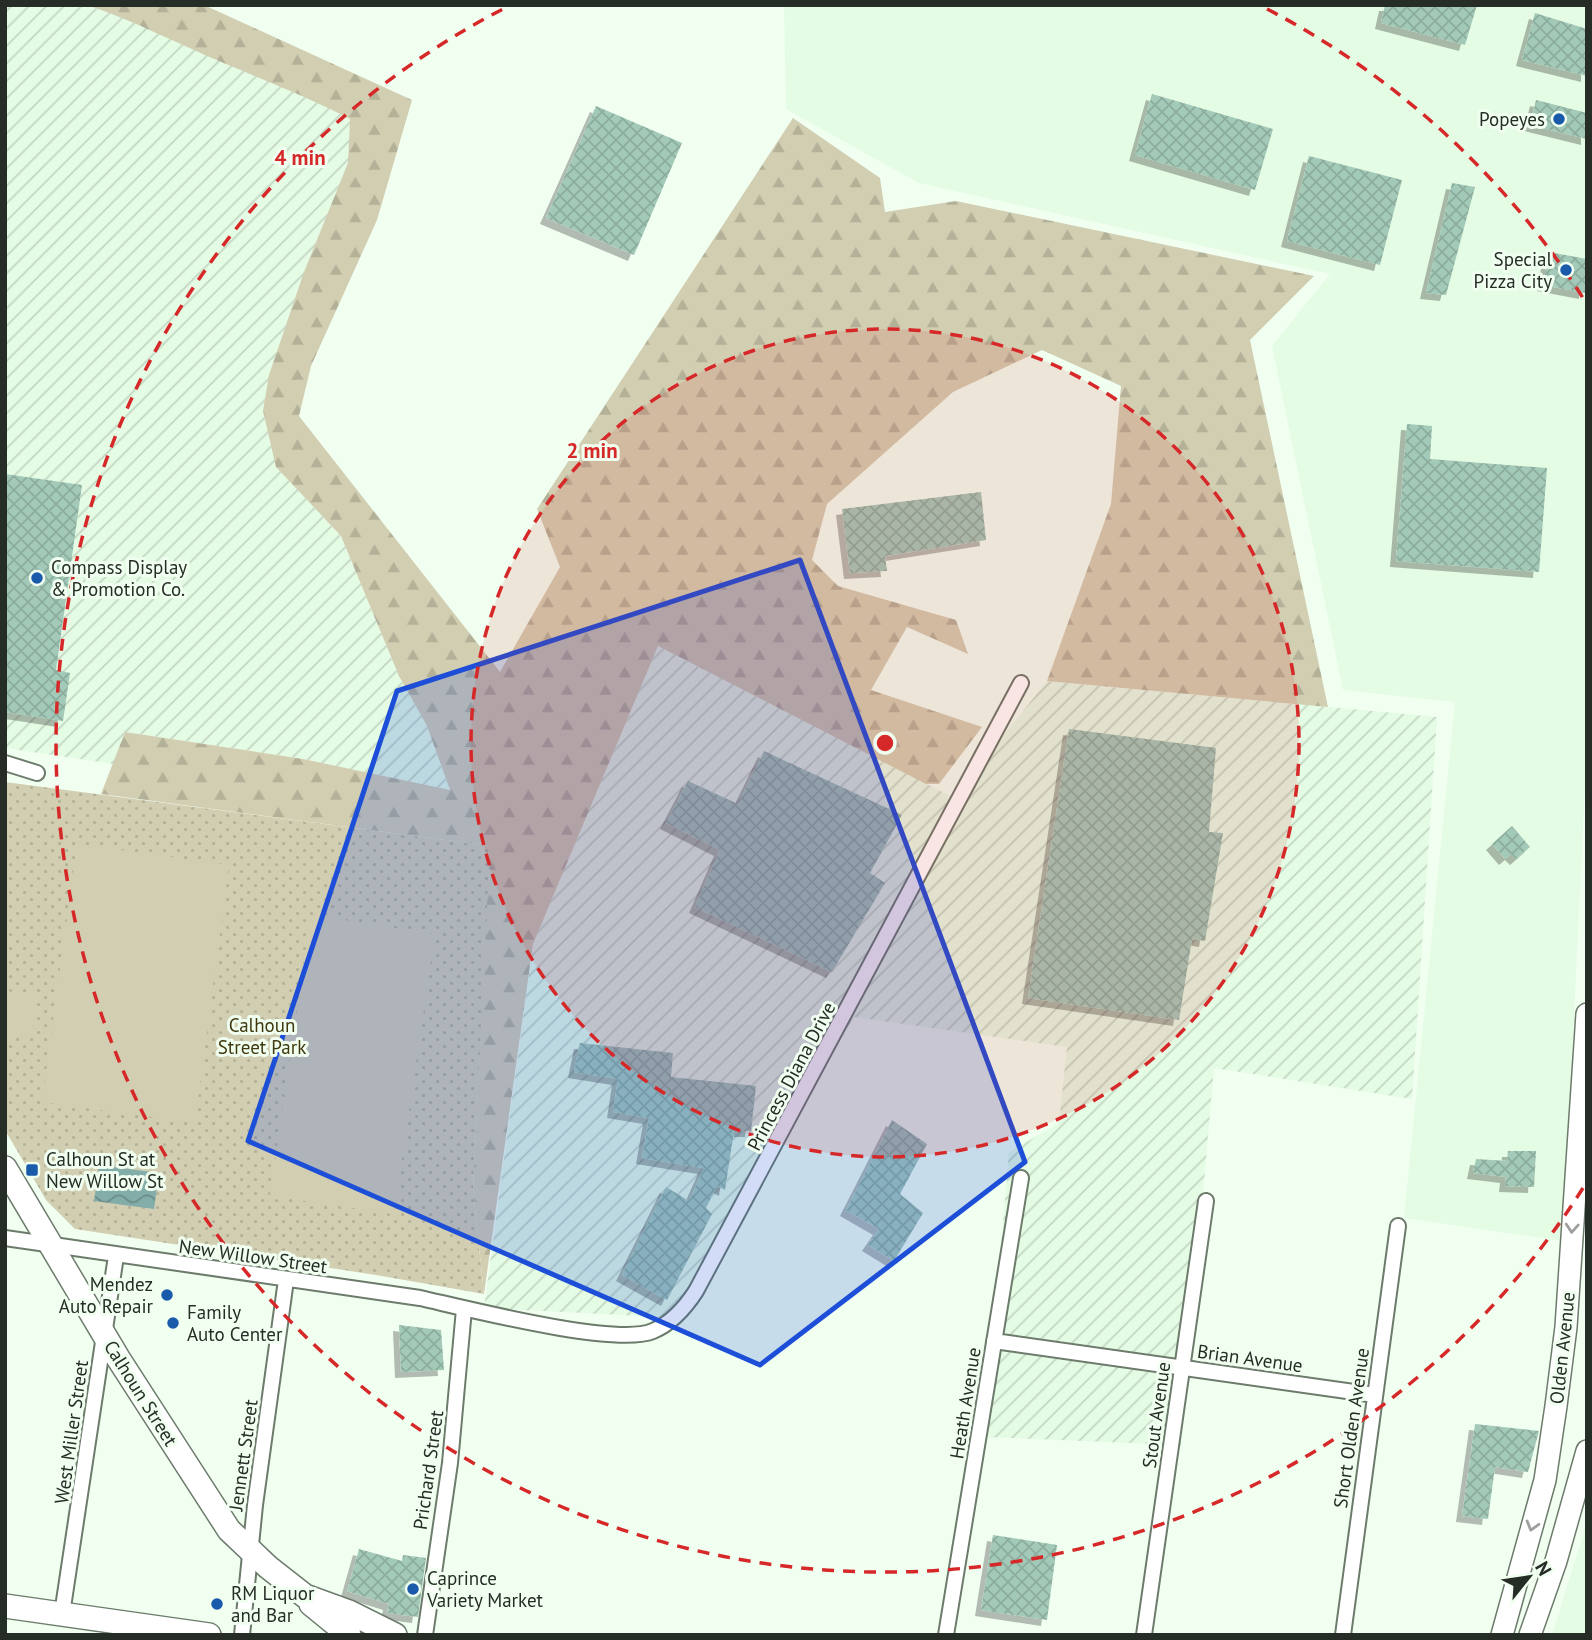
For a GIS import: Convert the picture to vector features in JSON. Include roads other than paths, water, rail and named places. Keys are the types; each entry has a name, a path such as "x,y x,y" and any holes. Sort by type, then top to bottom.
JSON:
{"main road":[{"name":"Olden Avenue","path":"1502,1635 1545,1480 1567,1302 1587,1014"},
{"name":"Calhoun Street","path":"5,1168 103,1333 229,1530 305,1596 315,1610 349,1635"},
{"path":"1567,1302 1581,1280 1587,1278"},
{"path":"1530,1635 1587,1451"},
{"path":"1545,1480 1578,1486"},
{"name":"Calhoun Street","path":"305,1596 349,1612 394,1635"},
{"path":"5,1606 209,1635"}],"street":[{"name":"Princess Diana Drive","path":"495,1315 605,1334 630,1335 651,1332 683,1309 810,1083 1021,683"},
{"path":"5,763 37,773"},
{"name":"Heath Avenue","path":"946,1635 1021,1178"},
{"name":"Stout Avenue","path":"1143,1635 1206,1201"},
{"name":"Short Olden Avenue","path":"1343,1635 1398,1226"},
{"name":"New Willow Street","path":"5,1238 420,1298 495,1315"},
{"name":"West Miller Street","path":"62,1614 87,1464 103,1333 116,1256"},
{"name":"Jennett Street","path":"242,1635 250,1550 286,1280"},
{"name":"Prichard Street","path":"425,1635 450,1463 464,1309"},
{"name":"Brian Avenue","path":"995,1341 1375,1395"}],"water":[{"path":"99,1165 159,1173 154,1209 94,1201"}],"place":[{"name":"Popeyes","path":"1559,119"},
{"name":"Special Pizza City","path":"1566,270"},
{"name":"Compass Display & Promotion Co.","path":"37,578"},
{"name":"Calhoun St at New Willow St","path":"32,1170"},
{"name":"Mendez Auto Repair","path":"167,1295"},
{"name":"Family Auto Center","path":"173,1323"},
{"name":"Caprince Variety Market","path":"413,1589"},
{"name":"RM Liquor and Bar","path":"217,1604"}],"park label":[{"name":"Calhoun Street Park","path":"262,1036"}]}
